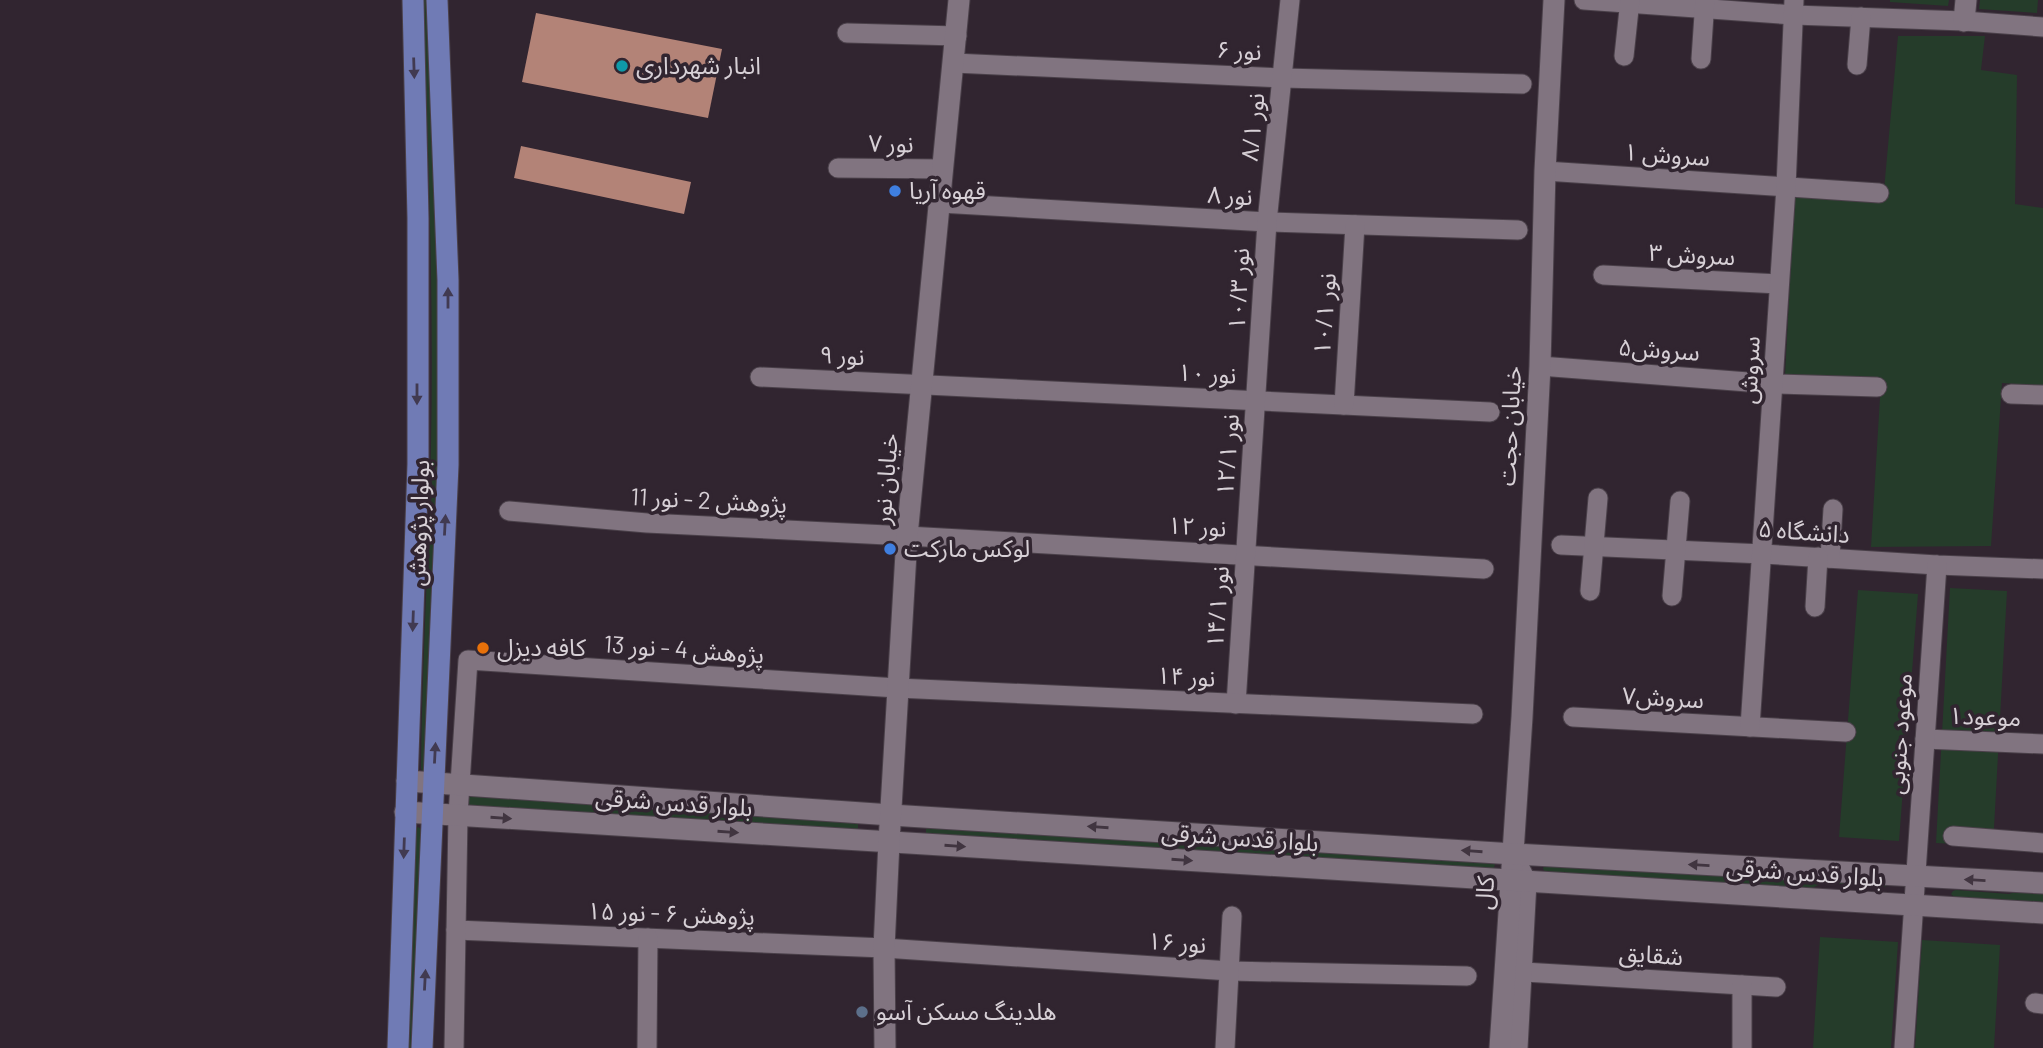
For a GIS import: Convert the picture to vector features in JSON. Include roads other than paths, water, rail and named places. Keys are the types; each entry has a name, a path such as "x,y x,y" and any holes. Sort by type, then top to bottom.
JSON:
{"main road":[{"name":"بولوار پژوهش","path":"398,1048 418,464 418,218 413,0"},
{"name":"بولوار پژوهش","path":"422,1048 448,466 448,281 437,0"},
{"name":"خیابان نور","path":"885,1048 884,947 907,536 959,0"},
{"name":"خیابان حجت","path":"1514,854 1541,366 1545,172 1554,0"},
{"name":"بلوار قدس شرقی","path":"407,781 1514,854 2043,883"},
{"name":"بلوار قدس شرقی","path":"405,812 2043,913"},
{"name":"کال","path":"1500,1048 1520,881 1514,854"}],"street":[{"name":"نور ۸/۱","path":"1267,222 1290,0"},
{"path":"1584,0 1852,11 1965,11 2043,27"},
{"path":"1624,56 1630,2"},
{"path":"1701,59 1704,4"},
{"name":"سروش","path":"1750,727 1774,384 1794,7"},
{"path":"1852,11 1857,65"},
{"path":"847,33 957,36"},
{"name":"نور ۶","path":"954,63 1283,78 1522,84"},
{"name":"نور ۷","path":"838,168 943,169"},
{"name":"سروش ۱","path":"1545,172 1879,193"},
{"name":"نور ۸","path":"940,203 1267,222 1518,230"},
{"name":"نور ۱۰/۳","path":"1256,401 1267,222"},
{"name":"نور ۱۰/۱","path":"1343,405 1355,225"},
{"name":"سروش ۳","path":"1603,275 1779,284"},
{"name":"سروش۵","path":"1541,366 1774,384 1877,387"},
{"name":"نور ۹","path":"760,377 921,385"},
{"name":"نور ۱۰","path":"921,385 1490,412"},
{"path":"2011,394 2043,395"},
{"name":"نور ۱۲/۱","path":"1246,555 1256,401"},
{"path":"1590,591 1598,498"},
{"path":"1672,596 1680,501"},
{"path":"1815,607 1833,509"},
{"name":"پژوهش 2 - نور 11","path":"509,511 647,523 907,536"},
{"name":"نور ۱۲","path":"907,536 1484,569"},
{"name":"دانشگاه ۵","path":"1561,545 2043,569"},
{"name":"نور ۱۴/۱","path":"1236,704 1246,555"},
{"name":"موعود جنوبی","path":"1904,1048 1937,565"},
{"name":"پژوهش 4 - نور 13","path":"460,784 468,660 897,688"},
{"name":"نور ۱۴","path":"897,688 1473,714"},
{"name":"سروش۷","path":"1573,717 1846,732"},
{"name":"موعود۱","path":"1925,738 2043,744"},
{"path":"454,1048 460,784"},
{"path":"1953,836 2043,843"},
{"name":"کال","path":"1518,1048 1523,972 1520,881"},
{"path":"1225,1042 1232,916"},
{"name":"پژوهش ۶ - نور ۱۵","path":"456,930 884,947"},
{"path":"647,1048 648,938"},
{"name":"نور ۱۶","path":"884,947 1230,971 1467,976"},
{"name":"شقایق","path":"1523,972 1776,988"},
{"path":"1742,985 1742,1048"}],"place":[{"name":"انبار شهرداری","path":"622,66"},
{"name":"قهوه آریا","path":"895,191"},
{"name":"لوکس مارکت","path":"890,549"},
{"name":"کافه دیزل","path":"483,648"},
{"name":"هلدینگ مسکن آسو","path":"862,1012"}]}
